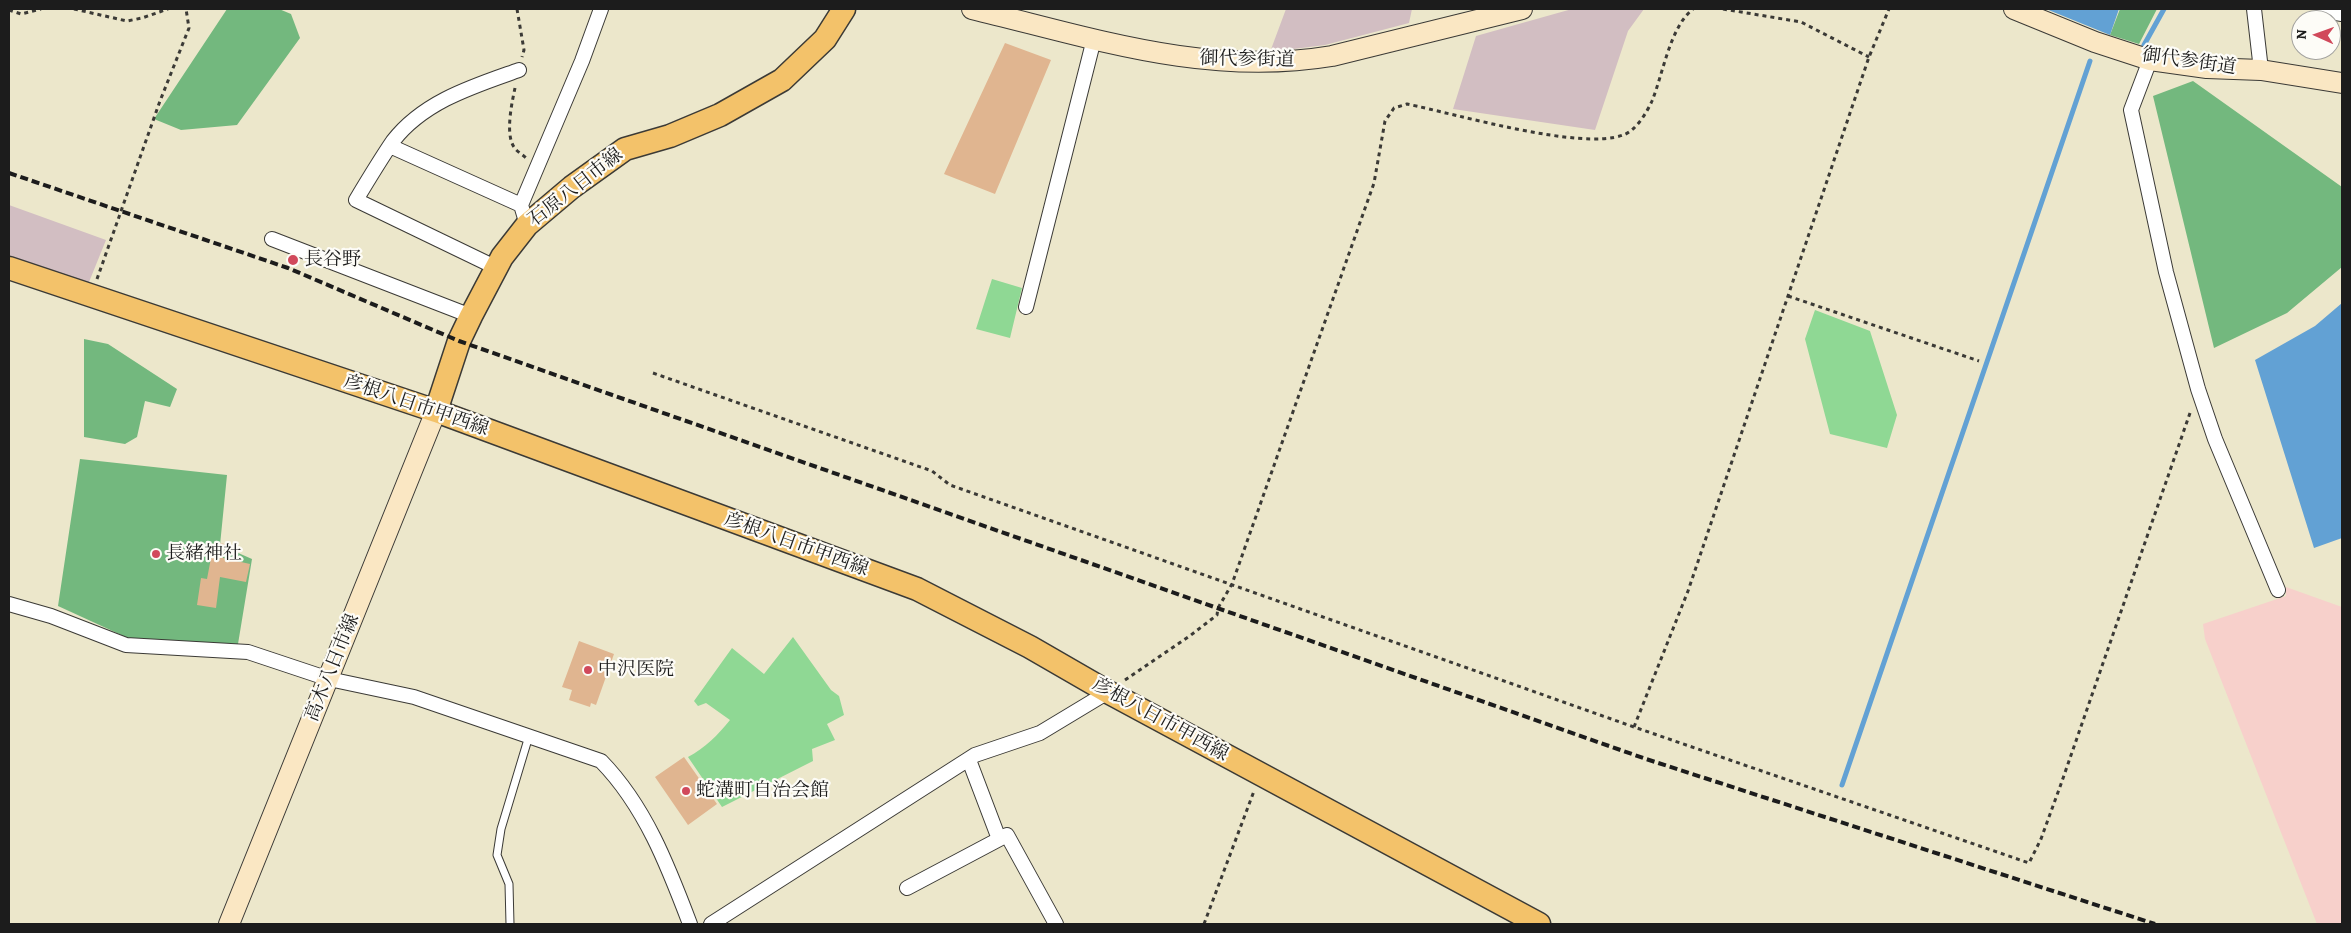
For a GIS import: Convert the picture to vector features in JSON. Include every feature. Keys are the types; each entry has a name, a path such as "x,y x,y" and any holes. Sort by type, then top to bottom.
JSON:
{"main road":[{"name":"石原八日市線","path":"436,411 459,341 524,215 572,187 625,149 670,136 720,115 782,80 825,38 844,9"},
{"name":"彦根八日市甲西線","path":"9,268 436,411 917,589 1030,647 1108,692 1539,924"}],"street":[{"path":"390,146 524,215 601,9"},
{"name":"御代参街道","path":"972,9 1140,51 1196,60 1301,61 1402,40 1522,9"},
{"name":"御代参街道","path":"2014,9 2095,42 2150,60 2207,68 2262,70 2342,83"},
{"path":"2254,9 2262,70"},
{"path":"2324,9 2324,11 2342,14"},
{"path":"1026,308 1094,39"},
{"path":"2150,60 2131,110 2166,272 2198,389 2214,439 2278,590"},
{"path":"497,268 356,200 390,146 418,117 457,92 519,70"},
{"path":"272,239 471,316"},
{"name":"高木八日市線","path":"229,924 436,411"},
{"path":"9,604 51,616 126,644 248,652 329,679 414,697 601,760 622,781 665,857 690,924"},
{"path":"711,924 975,755 1040,733 1108,692"},
{"path":"969,760 999,839"},
{"path":"907,888 1007,835 1056,924"}],"lane":[{"path":"510,924 509,884 497,855 501,829 529,736"}],"path":[{"path":"9,10 20,14 42,9"},
{"path":"74,9 127,21 168,9"},
{"path":"91,296 189,28 186,9"},
{"path":"1108,692 1217,615 1218,608 1232,584 1374,183 1385,121 1394,108 1407,104 1550,135 1601,140 1625,135 1638,124 1651,102 1677,29 1684,16 1693,9"},
{"path":"1723,9 1801,22 1869,57"},
{"path":"1634,727 1688,591 1869,57 1888,9"},
{"path":"1788,296 1979,361"},
{"path":"652,374 932,471 950,485 1634,727 2028,863 2041,838 2061,784 2198,389"},
{"path":"1204,924 1260,774"}],"shaded area":[{"path":"1286,9 1412,9 1409,23 1325,45 1270,52"},
{"path":"1572,9 1644,9 1628,31 1595,130 1453,109 1476,36"},
{"path":"9,205 106,240 87,287 9,258"},
{"path":"2286,587 2342,607 2342,924 2317,924 2205,639 2203,624 2286,596"}],"green space":[{"path":"227,9 279,9 291,14 300,38 237,125 181,130 154,119"},
{"path":"2120,9 2157,9 2139,44 2110,35"},
{"path":"2193,81 2342,187 2342,267 2287,313 2214,348 2153,96"},
{"path":"992,279 1022,288 1010,338 976,329"},
{"path":"1815,310 1870,331 1897,415 1887,448 1830,434 1805,339"},
{"path":"84,339 108,344 177,389 170,407 145,401 137,437 125,444 84,437"},
{"name":"長緒神社","path":"80,459 227,475 220,545 252,559 238,644 130,639 58,606"},
{"path":"793,637 831,690 839,696 844,715 827,724 835,740 812,749 813,761 722,807 688,757 711,741 730,720 706,703 698,706 694,701 732,648 764,674"}],"water":[{"path":"2046,9 2119,9 2110,35"},
{"path":"2342,303 2342,538 2314,548 2255,360 2315,326"}],"building":[{"path":"1005,43 1051,60 995,194 944,174"},
{"path":"214,542 225,544 223,558 250,564 246,582 220,577 216,608 197,605 201,578 207,579"},
{"name":"中沢医院","path":"579,641 614,654 596,705 591,703 590,707 569,700 572,690 562,687"},
{"name":"蛇溝町自治会館","path":"684,757 717,804 688,825 655,777"}],"waterway":[{"path":"2144,45 2164,9"},
{"path":"1842,785 2090,61"}],"railway":[{"path":"9,173 288,268 459,341 1646,759 2155,924"}],"place":[{"name":"長谷野","path":"293,260"},
{"name":"長緒神社","path":"156,554"},
{"name":"中沢医院","path":"588,670"},
{"name":"蛇溝町自治会館","path":"686,791"}]}
